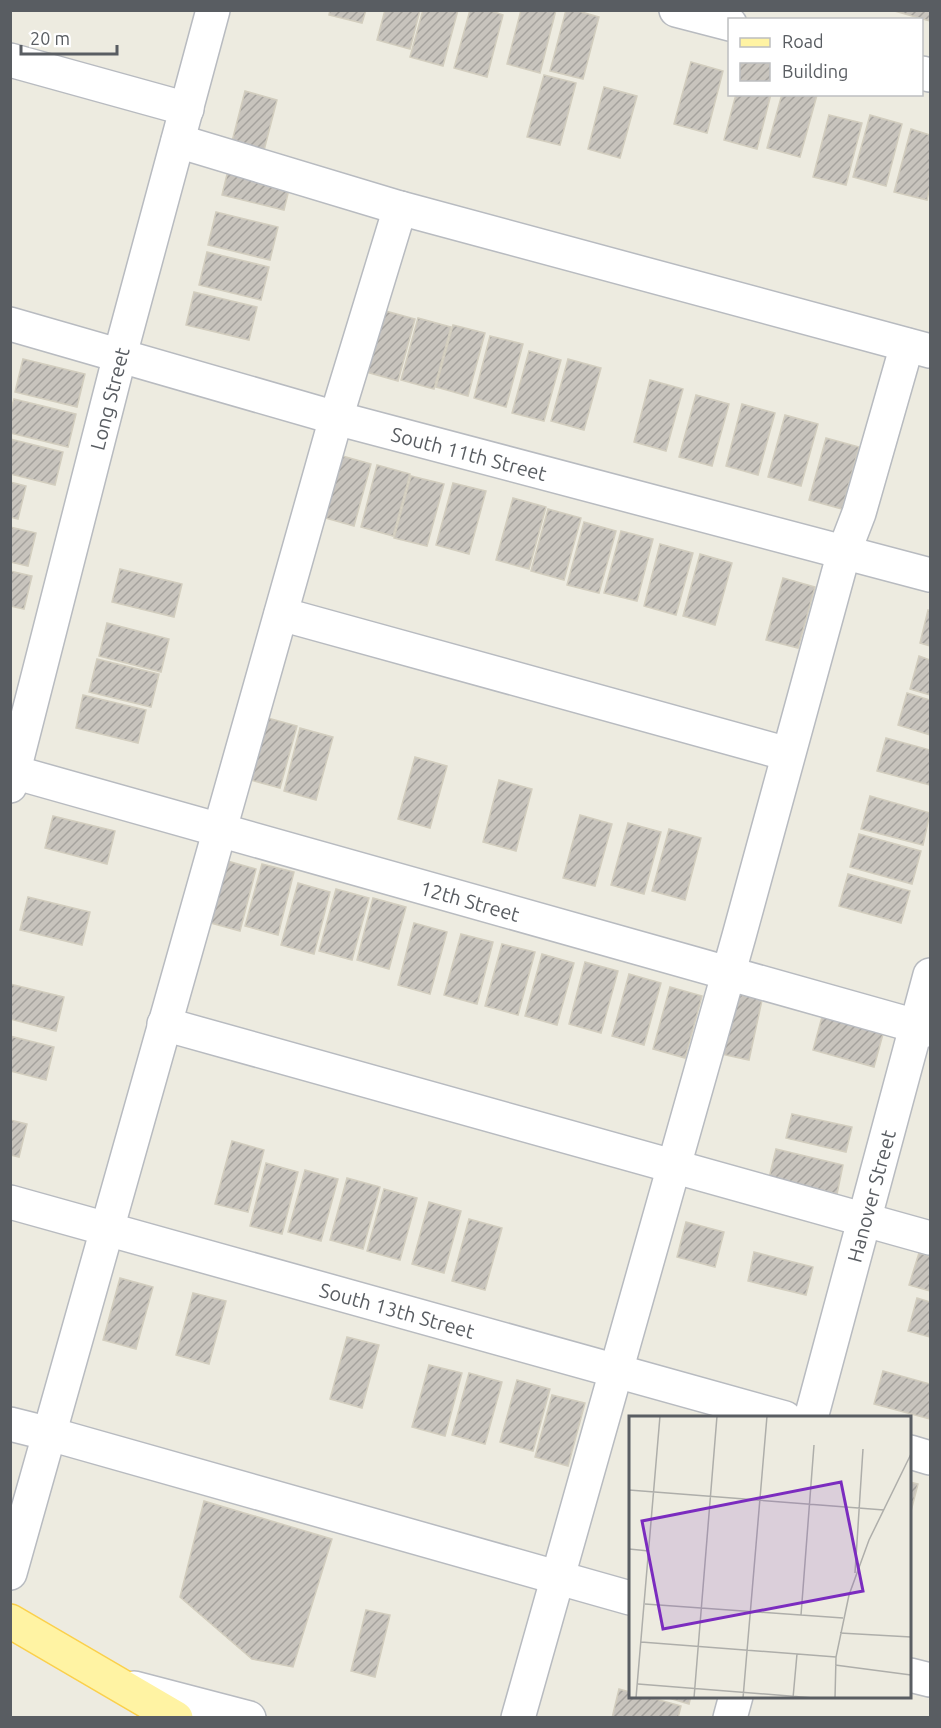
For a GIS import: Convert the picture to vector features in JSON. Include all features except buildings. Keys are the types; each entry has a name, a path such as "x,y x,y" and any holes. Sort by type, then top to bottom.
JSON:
{"main road":[{"path":"10,1621 177,1718"}],"street":[{"name":"Long Street","path":"12,776 120,355 213,10"},
{"path":"679,11 728,24"},
{"path":"10,60 187,109"},
{"path":"178,141 400,208 919,348 844,552 518,1718"},
{"path":"10,1573 336,418 400,208"},
{"name":"South 11th Street","path":"10,324 336,418 930,575"},
{"path":"281,614 788,754"},
{"name":"12th Street","path":"12,776 220,830 923,1028"},
{"name":"Hanover Street","path":"812,1416 864,1219 923,1028 930,975"},
{"path":"164,1024 930,1238"},
{"name":"South 13th Street","path":"10,1203 778,1416"},
{"path":"10,1424 629,1598"},
{"path":"911,1453 930,1458"},
{"path":"911,1675 930,1680"},
{"path":"123,1686 249,1718"},
{"path":"730,1718 735,1698"}]}
